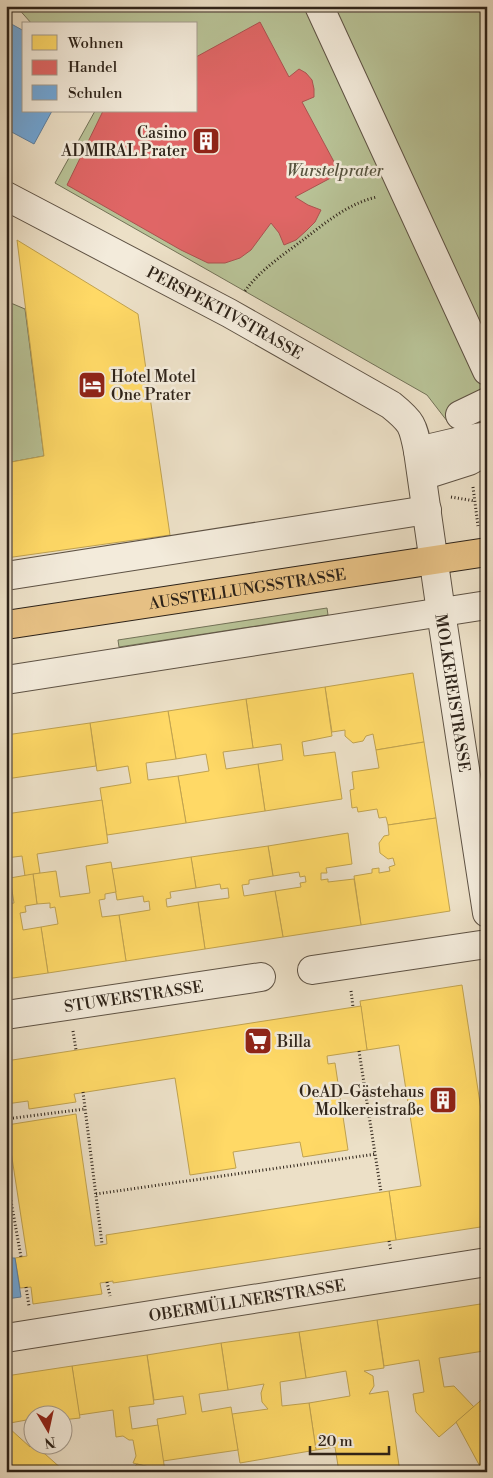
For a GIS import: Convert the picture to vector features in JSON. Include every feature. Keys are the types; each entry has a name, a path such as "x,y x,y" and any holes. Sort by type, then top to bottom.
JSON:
{"main road":[{"name":"AUSSTELLUNGSSTRASSE","path":"6,625 487,552"}],"street":[{"path":"319,6 487,371"},
{"name":"PERSPEKTIVSTRASSE","path":"6,196 229,313 391,405 406,418 414,430 427,510"},
{"path":"460,415 487,402"},
{"path":"420,464 465,440 487,436"},
{"path":"420,464 469,461 487,451"},
{"path":"6,576 427,510"},
{"name":"MOLKEREISTRASSE","path":"427,510 487,913"},
{"path":"6,680 487,605"},
{"path":"312,970 487,944"},
{"name":"STUWERSTRASSE","path":"6,1015 261,978"},
{"name":"OBERMÜLLNERSTRASSE","path":"6,1338 487,1262"}],"path":[{"path":"229,313 259,275 322,225 349,208 370,198 404,190"},
{"path":"359,1051 381,1192"},
{"path":"83,1092 102,1244"},
{"path":"6,1119 85,1109"},
{"path":"96,1194 376,1154"},
{"path":"6,1173 21,1257"}],"green space":[{"name":"Wurstelprater","path":"16,6 487,6 487,467 481,465 427,395 55,183 94,112 198,112 198,22 30,22"},
{"path":"6,301 25,309 44,456 6,463"},
{"path":"327,608 328,615 119,647 118,640"}],"building: Wohnen":[{"name":"Hotel Motel One Prater","path":"17,240 138,314 170,535 6,558 6,463 44,456"},
{"path":"413,673 424,742 376,750 373,734 366,736 363,741 353,743 345,736 345,730 332,732 325,687"},
{"path":"325,687 332,736 302,742 304,756 335,752 342,799 265,811 258,764 283,760 281,744 253,748 246,699"},
{"path":"246,699 253,748 223,752 226,769 258,764 265,811 186,823 178,776 209,771 206,754 176,759 168,711"},
{"path":"168,711 176,759 146,763 148,780 178,776 186,823 107,835 100,788 131,783 128,766 97,771 90,723"},
{"path":"90,723 96,766 6,779 6,735"},
{"path":"424,742 436,818 388,825 386,817 379,818 377,809 358,812 357,807 352,808 350,790 354,789 352,772 379,768 376,750"},
{"path":"102,800 108,843 37,854 40,873 25,876 22,856 6,858 6,814"},
{"path":"436,818 450,911 361,925 354,876 372,873 372,869 379,868 379,873 390,871 389,867 395,865 393,858 388,859 380,853 379,843 384,836 389,835 388,825"},
{"path":"348,833 352,864 326,868 327,873 321,873 321,880 328,879 328,882 354,879 361,925 283,937 275,891 301,887 300,883 306,882 305,876 300,877 299,872 273,876 268,846"},
{"path":"268,846 273,876 249,880 249,884 242,885 244,896 275,891 283,937 205,949 198,902 229,898 228,888 221,889 220,884 196,888 191,857"},
{"path":"191,857 196,888 170,892 171,898 166,899 167,907 198,902 205,949 126,961 119,915 150,910 149,901 144,902 143,896 117,900 112,869"},
{"path":"111,862 116,892 105,894 105,899 99,900 102,917 119,915 126,961 48,973 41,927 58,924 55,907 50,908 50,903 37,904 33,874 56,871 60,897 90,893 86,866"},
{"path":"33,874 37,904 25,906 26,912 20,913 23,930 41,927 48,973 6,979 6,904 14,903 10,878"},
{"name":"OeAD-Gästehaus Molkereistraße","path":"462,985 487,1149 487,1226 396,1240 389,1191 421,1186 399,1045 367,1050 360,1001"},
{"path":"361,1006 367,1050 327,1056 328,1064 335,1063 348,1150 303,1157 300,1142 233,1152 236,1168 190,1175 175,1078 74,1094 76,1102 29,1109 28,1101 6,1104 6,1061"},
{"path":"76,1114 95,1246 107,1244 106,1235 389,1191 396,1240 113,1283 113,1281 100,1283 102,1294 33,1304 31,1287 20,1288 15,1258 27,1256 7,1125"},
{"path":"487,1303 487,1357 484,1351 439,1358 444,1387 454,1386 474,1407 439,1437 416,1412 413,1394 424,1392 419,1360 384,1366 377,1320"},
{"path":"377,1320 384,1368 364,1371 373,1376 374,1386 369,1394 388,1391 400,1472 339,1472 335,1447 316,1450 309,1403 350,1396 346,1371 306,1378 299,1332"},
{"path":"299,1332 306,1378 280,1382 282,1406 309,1403 316,1450 240,1463 232,1414 268,1409 262,1402 261,1393 264,1384 228,1390 221,1343"},
{"path":"221,1343 228,1390 199,1394 202,1412 231,1407 238,1450 163,1461 157,1419 186,1414 183,1396 154,1400 147,1355"},
{"path":"147,1355 154,1404 129,1407 132,1429 158,1425 165,1471 133,1463 136,1456 133,1440 123,1436 116,1437 113,1410 79,1415 72,1366"},
{"path":"72,1366 80,1418 72,1419 72,1406 22,1406 22,1421 10,1423 9,1428 22,1440 22,1456 47,1456 63,1470 62,1472 6,1472 6,1376"},
{"path":"487,1395 487,1472 483,1472 456,1422"},
{"path":"137,1464 165,1471 130,1472"}],"building: Handel":[{"name":"Casino ADMIRAL Prater","path":"260,22 289,77 299,69 312,80 314,97 302,102 340,173 295,197 321,210 315,222 296,240 284,245 279,233 271,223 251,250 240,258 225,263 208,263 181,250 67,185 103,112 198,112 198,56"}],"building: Schulen":[{"path":"6,21 22,30 22,112 51,112 34,144 6,129"},
{"path":"11,1254 12,1258 15,1258 21,1297 6,1299 6,1255"}],"place":[{"name":"Casino ADMIRAL Prater","path":"206,141"},
{"name":"Hotel Motel One Prater","path":"92,385"},
{"name":"Billa","path":"258,1041"},
{"name":"OeAD-Gästehaus Molkereistraße","path":"443,1100"}]}
